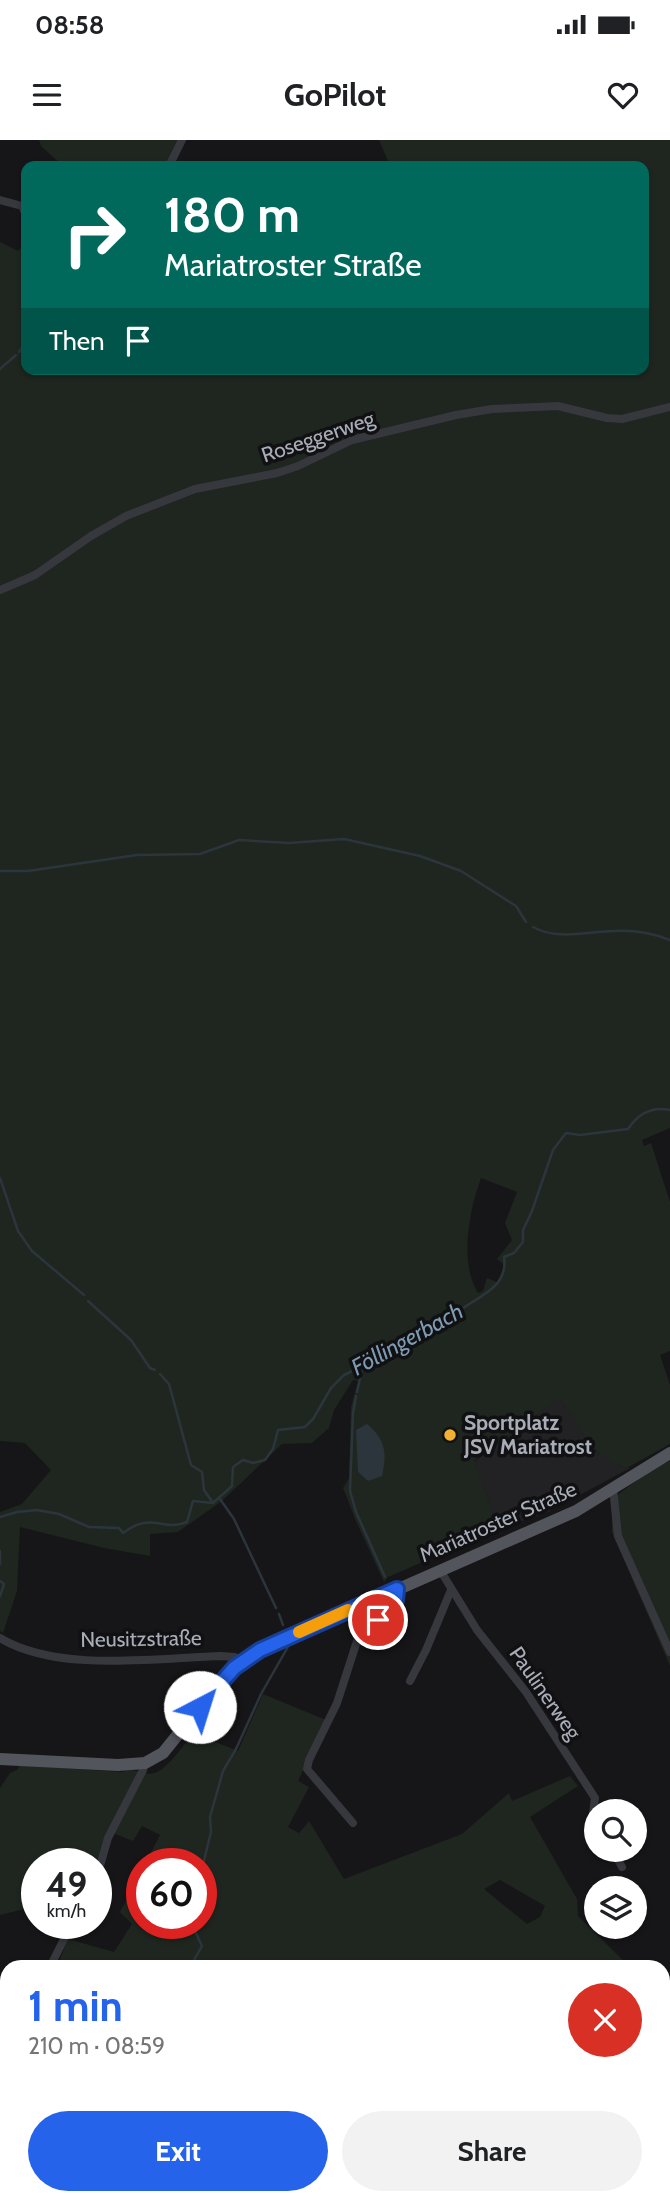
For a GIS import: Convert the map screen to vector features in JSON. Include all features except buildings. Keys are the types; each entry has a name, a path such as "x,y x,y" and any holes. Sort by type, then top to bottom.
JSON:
{"main road":[{"name":"Mariatroster Straße","path":"145,1763 170,1747 220,1682 240,1663 270,1645 576,1511 670,1453"},
{"path":"0,1759 118,1765 145,1763"}],"street":[{"path":"172,161 182,140"},
{"path":"0,200 21,206"},
{"name":"Roseggerweg","path":"0,590 35,575 91,536 126,516 195,489 277,473 298,466 352,440 492,409 558,406 622,419 670,407"},
{"path":"613,1488 618,1536 670,1652"},
{"name":"Paulinerweg","path":"440,1570 477,1630 526,1692 595,1799"},
{"path":"353,1823 307,1769 337,1703 359,1638 396,1600 397,1589"},
{"path":"410,1681 451,1590"},
{"name":"Neusitzstraße","path":"0,1638 34,1652 70,1658 124,1661 221,1656 235,1657 240,1663"},
{"path":"105,1848 145,1763"},
{"path":"619,1862 622,1867"},
{"path":"54,1960 64,1939"}],"shaded area":[{"path":"39,140 183,140 175,161 58,161 41,146"},
{"path":"379,140 670,140 670,1128 642,1140 644,1146 651,1143 670,1202 670,1351 660,1355 670,1385 670,1444 627,1468 615,1464 604,1458 587,1440 559,1398 474,1461 499,1529 388,1577 384,1582 343,1488 349,1478 351,1407 358,1381 353,1380 334,1410 329,1428 312,1443 282,1444 222,1501 178,1532 150,1534 150,1556 104,1548 20,1527 17,1591 3,1633 0,1631 0,1512 22,1504 51,1470 25,1443 0,1441 0,242 18,251 21,248 21,375 649,375 649,161 388,161","holes":["481,1178 517,1192 505,1223 512,1240 497,1259 505,1265 497,1282 487,1278 483,1291 478,1293 472,1281 467,1252 470,1221"]},
{"path":"559,1397 596,1451 619,1466 630,1468 548,1512 499,1529 474,1462"},
{"path":"367,1424 384,1448 382,1476 368,1481 358,1472 356,1430"},
{"path":"670,1461 670,1666 612,1532 612,1499 648,1472"},
{"path":"263,1694 326,1720 298,1781 309,1787 288,1827 299,1833 309,1821 344,1879 462,1834 509,1793 512,1801 570,1776 578,1786 530,1817 577,1899 578,1916 584,1922 584,1939 601,1939 623,1960 60,1960 68,1939 114,1952 126,1933 126,1939 217,1939 217,1848 153,1848 160,1835 142,1826 133,1841 108,1831 103,1848 21,1848 21,1910 0,1915 0,1788 10,1773 20,1765 154,1773 166,1766 202,1724 209,1719 203,1737 238,1751","holes":["500,1880 545,1906 540,1917 527,1924 484,1889"]},
{"path":"126,1901 126,1918 120,1912"}],"waterway":[{"path":"0,369 16,355"},
{"path":"0,871 28,871 137,855 200,854 239,840 289,843 344,839 420,856 461,871 516,906 526,922"},
{"path":"533,927 553,934 636,932 670,940"},
{"name":"Föllingerbach","path":"0,1517 37,1510 59,1514 89,1527 119,1528 123,1533 141,1523 171,1525 187,1522 193,1501 213,1503 232,1486 233,1467 243,1460 253,1463 265,1460 273,1449 278,1430 305,1427 313,1419 331,1388 344,1375 430,1331 446,1315 454,1315 496,1285 504,1268 504,1257 514,1253 523,1242 523,1230 553,1150 566,1133 580,1135 628,1129 646,1112 670,1110"},
{"path":"0,1178 18,1231 32,1251 84,1295"},
{"path":"88,1301 131,1340 150,1368 155,1370"},
{"path":"357,1392 363,1365"},
{"path":"160,1374 169,1384 191,1465 202,1472 204,1490 213,1503"},
{"path":"356,1396 350,1491 356,1512 385,1577"},
{"path":"220,1499 234,1519 276,1608"},
{"path":"0,1551 0,1564"},
{"path":"0,1581 4,1584 0,1596"},
{"path":"279,1614 283,1625"},
{"path":"207,1848 211,1832 210,1817 223,1771 289,1645"},
{"path":"194,1960 202,1946 199,1939"}],"slow traffic":[{"path":"299,1632 348,1610"}],"place":[{"name":"Sportplatz JSV Mariatrost","path":"450,1435"}],"route":[{"path":"200,1707 234,1668 260,1650 397,1589 396,1600 378,1620"}]}
